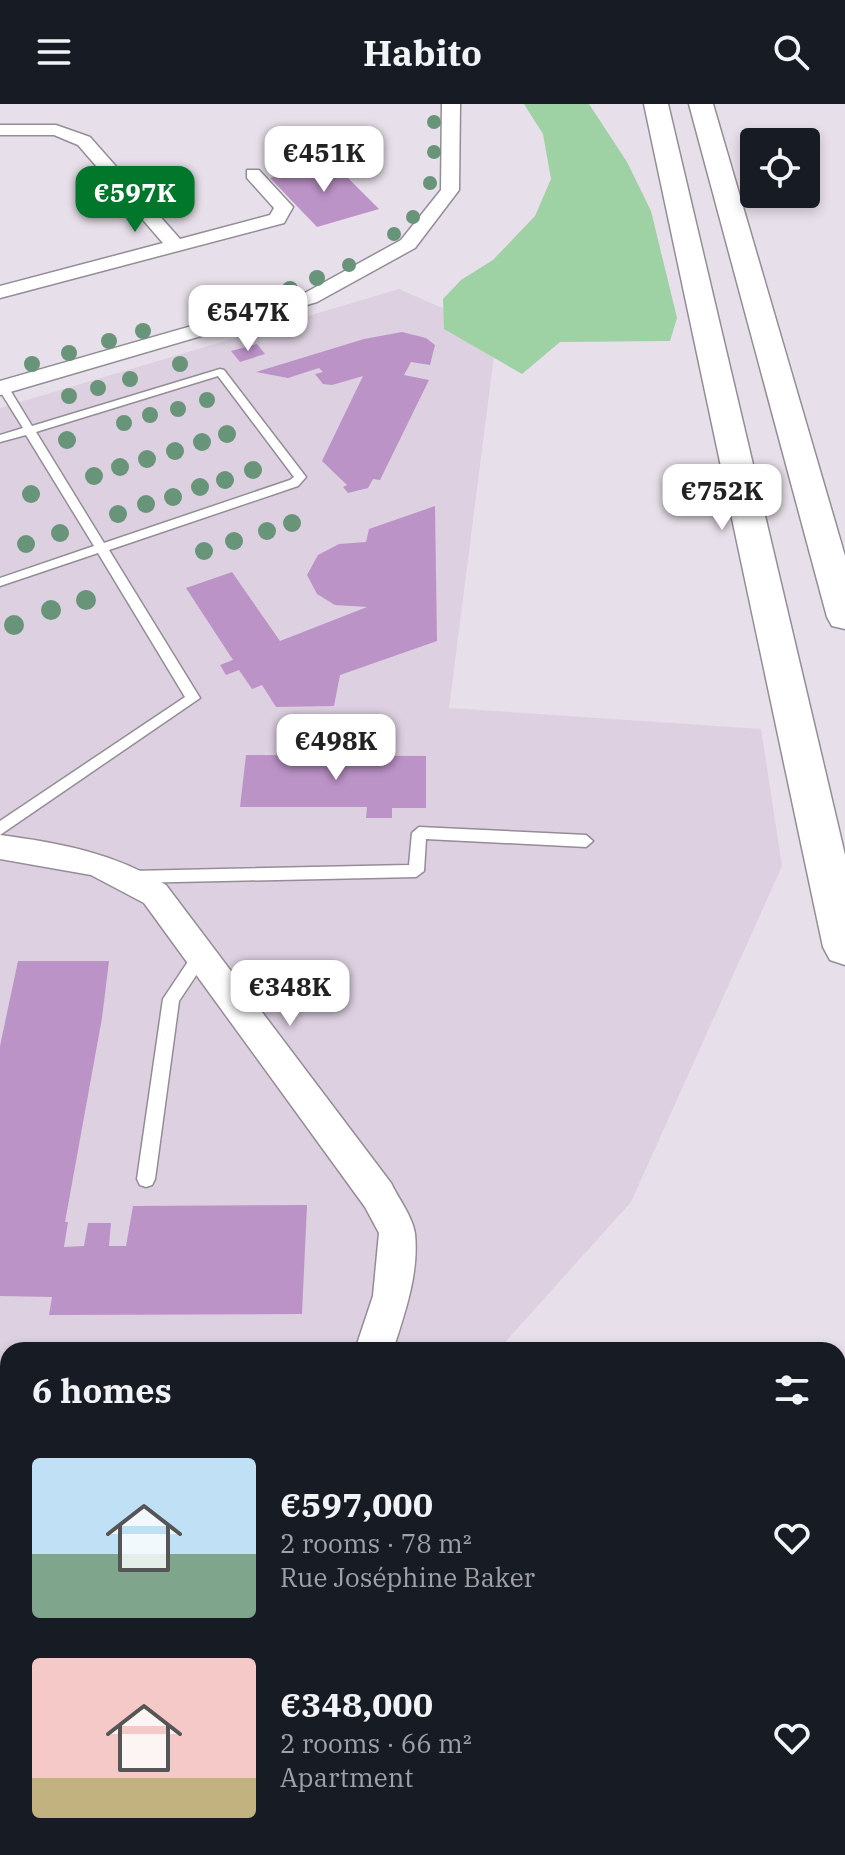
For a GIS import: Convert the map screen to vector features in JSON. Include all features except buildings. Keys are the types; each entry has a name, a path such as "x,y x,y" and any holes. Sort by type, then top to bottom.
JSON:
{"main road":[{"path":"656,104 845,947"},
{"path":"701,104 835,554 845,617"}],"street":[{"path":"2,388 310,298 408,244 450,190 451,104"},
{"path":"0,130 56,130 84,141 176,246"},
{"path":"0,292 277,219 284,207 253,174"},
{"path":"0,847 83,857 129,877 155,894 378,1195 397,1232 392,1296 377,1342"}],"lane":[{"path":"0,439 220,372 300,477 294,483 103,550 0,582"},
{"path":"0,829 193,698 2,388"},
{"path":"129,877 416,871 419,833 586,841"},
{"path":"146,1179 171,999 201,956"}],"shaded area":[{"path":"399,289 497,332 449,708 761,729 782,866 631,1202 505,1342 0,1342 0,408"}],"green space":[{"path":"524,104 589,104 627,162 651,211 677,318 670,341 560,342 522,374 444,329 443,299 461,280 493,260 535,216 551,179 543,134"}]}
